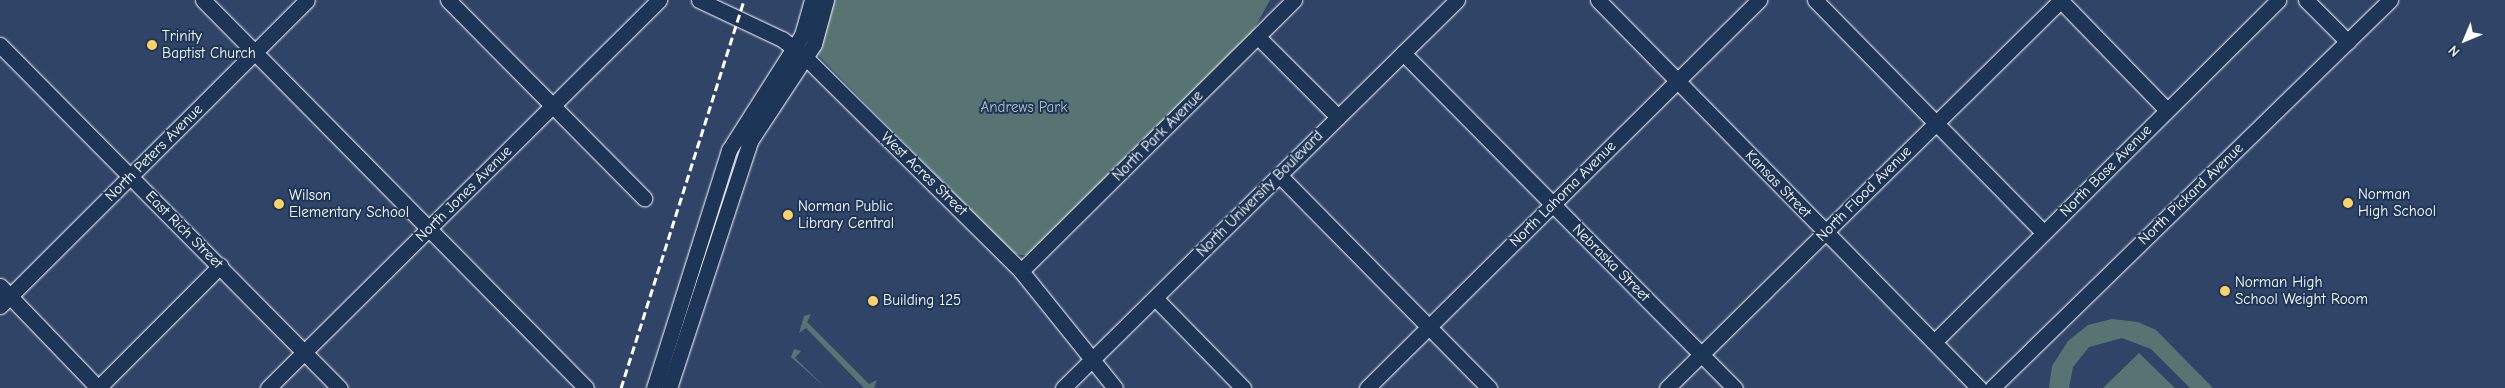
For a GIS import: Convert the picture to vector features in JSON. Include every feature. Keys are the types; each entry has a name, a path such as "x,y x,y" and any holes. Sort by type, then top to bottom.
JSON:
{"street":[{"path":"203,0 586,388"},
{"name":"North Peters Avenue","path":"3,296 131,176 307,0"},
{"path":"448,0 644,198"},
{"name":"North Jones Avenue","path":"268,388 659,0"},
{"name":"West Acres Street","path":"699,0 799,53 1021,271 1091,361 1115,388"},
{"path":"669,388 750,141 799,53 812,0"},
{"path":"654,388 729,150 799,53 820,28 826,0"},
{"path":"1278,0 1262,33 1338,117"},
{"name":"North Park Avenue","path":"1021,271 1294,0"},
{"name":"North University Boulevard","path":"1063,388 1457,0"},
{"name":"Kansas Street","path":"1598,0 1979,388"},
{"name":"North Lahoma Avenue","path":"1367,388 1759,0"},
{"path":"1815,0 2043,232"},
{"path":"2061,0 2167,110"},
{"name":"North Flood Avenue","path":"1667,388 2061,0"},
{"name":"North Base Avenue","path":"1934,342 2278,0"},
{"path":"2306,0 2348,42"},
{"name":"North Pickard Avenue","path":"1992,388 2390,0"},
{"name":"East Rich Street","path":"0,45 340,388"},
{"name":"Nebraska Street","path":"1403,53 1735,388"},
{"path":"1280,176 1489,388"},
{"path":"3,296 98,388 220,266"},
{"path":"1155,298 1243,388"}],"green space":[{"name":"Andrews Park","path":"829,0 1270,0 1252,33 1029,255 1020,255 1013,253 817,54"},
{"path":"811,314 807,322 869,384 877,380 874,388 864,388 806,328 799,333 804,316"},
{"path":"2112,319 2138,322 2156,330 2213,388 2190,388 2151,349 2122,338 2089,347 2073,367 2069,388 2049,388 2052,366 2068,341 2088,325"},
{"path":"794,349 801,351 795,358 826,388 791,357"},
{"path":"2139,353 2175,388 2103,388"}],"railway":[{"path":"621,388 744,0"}],"place":[{"name":"Trinity Baptist Church","path":"152,45"},
{"name":"Norman High School","path":"2348,203"},
{"name":"Wilson Elementary School","path":"279,204"},
{"name":"Norman Public Library Central","path":"788,215"},
{"name":"Norman High School Weight Room","path":"2225,291"},
{"name":"Building 125","path":"873,301"}]}
